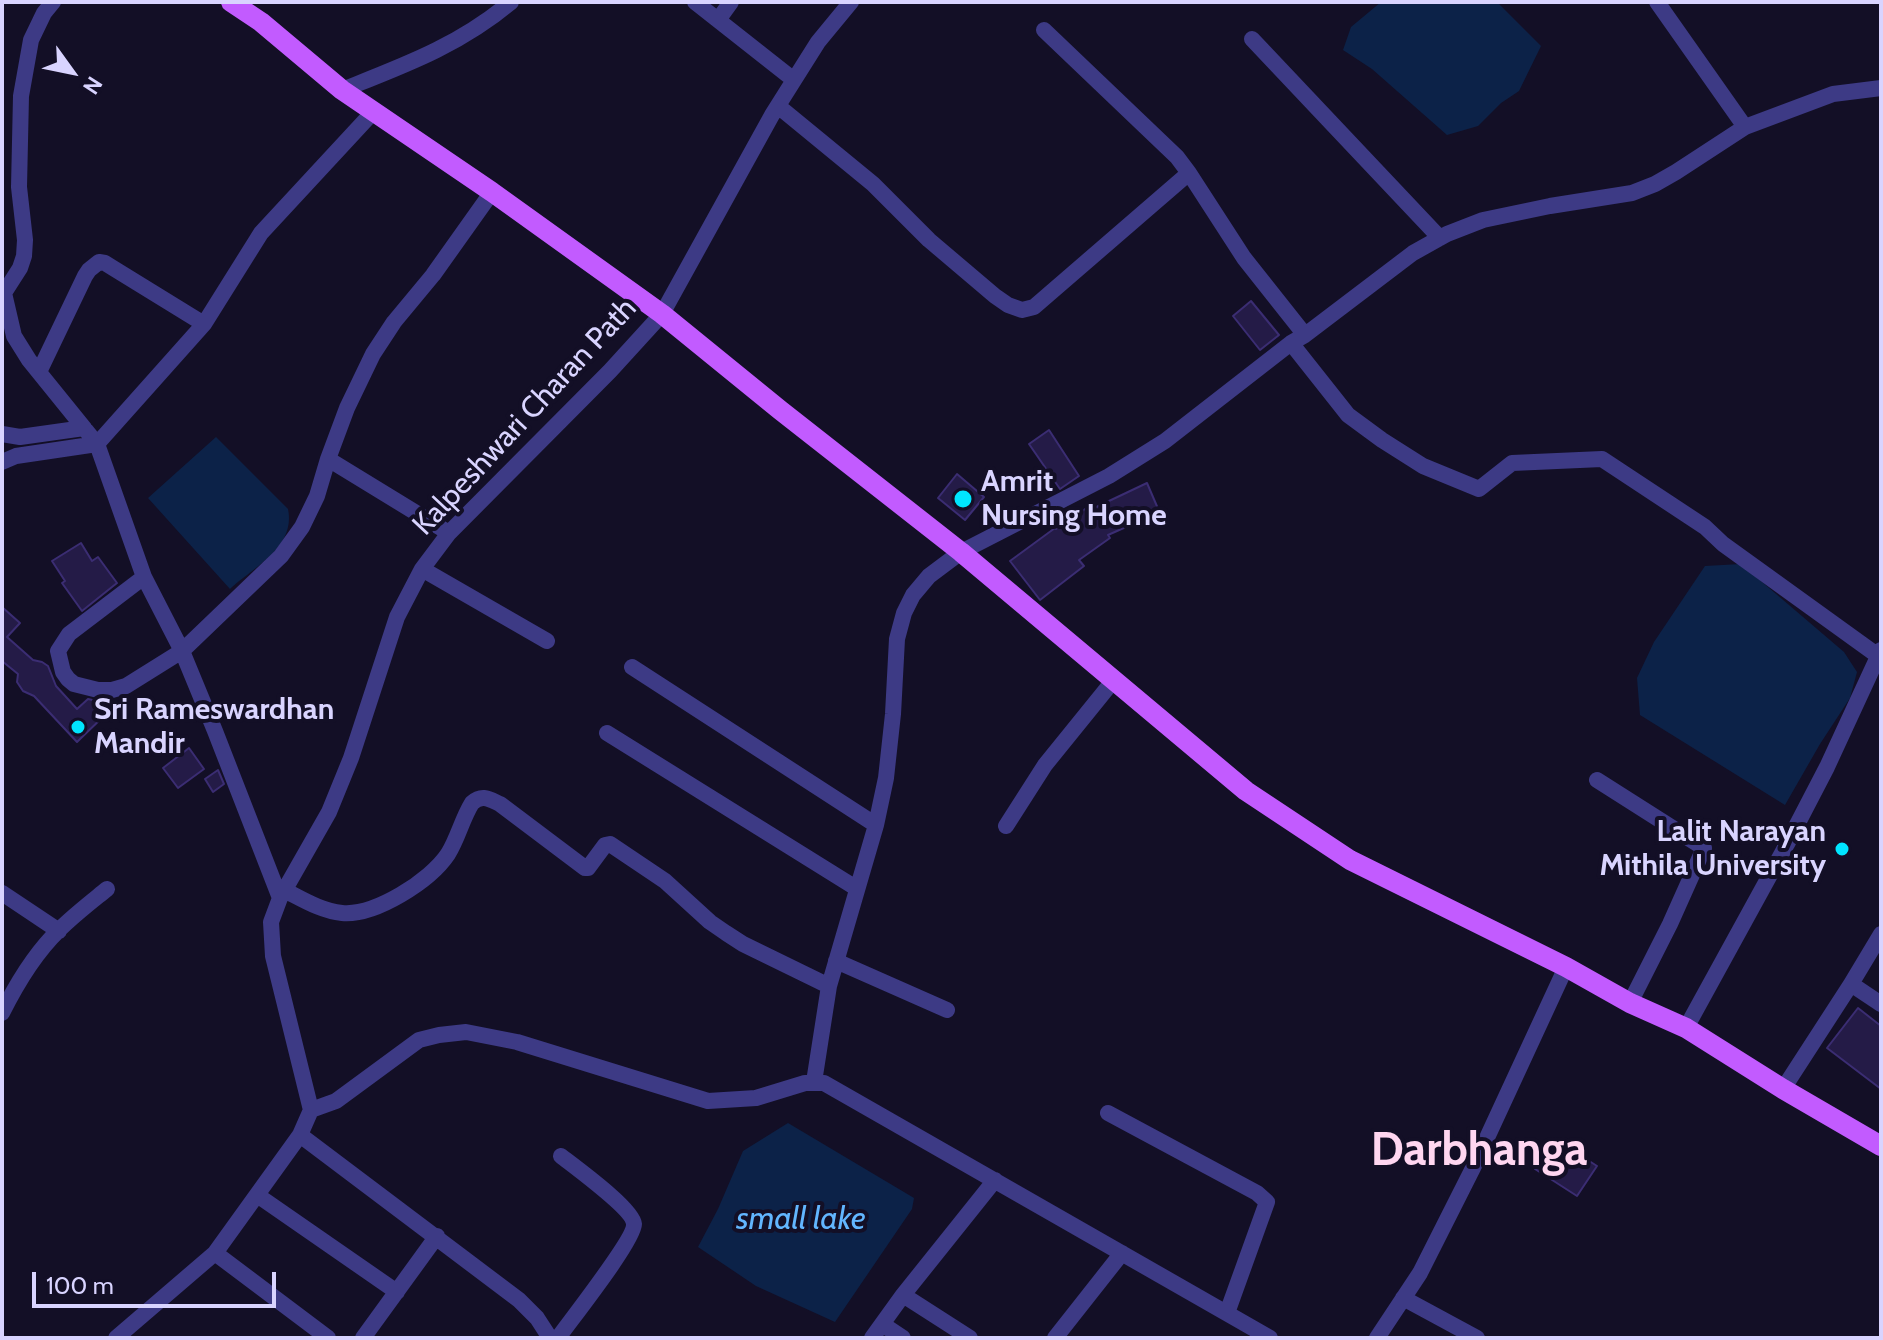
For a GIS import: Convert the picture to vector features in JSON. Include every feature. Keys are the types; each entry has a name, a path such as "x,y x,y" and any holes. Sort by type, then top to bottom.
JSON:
{"main road":[{"path":"231,2 261,22 342,90 492,192 662,314 961,552 1246,791 1350,860 1566,967 1630,1003 1686,1028 1881,1146"}],"street":[{"path":"53,2 31,40 21,96 19,187 24,256 20,268 3,293 14,336 97,444 144,577 182,651 282,894 343,913 359,913 379,906 409,889 443,860 472,803 487,798 500,804 585,868 605,845 610,844 665,881 726,933 829,986"},
{"path":"695,2 794,80"},
{"path":"718,20 731,2"},
{"name":"Kalpeshwari Charan Path","path":"311,1110 273,956 271,922 282,894 329,812 351,758 397,617 422,569 449,533 610,371 662,314 778,106 818,42 851,2"},
{"path":"1657,2 1745,127"},
{"path":"342,90 448,46 501,5"},
{"path":"1044,30 1164,144 1189,173 1348,415 1423,466 1479,489 1512,463 1602,459 1705,527 1723,544 1880,655 1787,844 1686,1028"},
{"path":"1252,39 1440,238"},
{"path":"814,1082 829,986 876,825 886,778 897,639 913,595 929,576 961,552 1109,476 1165,441 1413,253 1447,234 1483,220 1632,193 1676,172 1745,127 1833,94 1881,88"},
{"path":"778,106 873,184 929,240 995,296 1022,310 1034,307 1189,173"},
{"path":"2,462 16,456 97,444 204,324 261,233 374,111"},
{"path":"144,577 69,634 58,651 63,672 74,684 112,690 126,686 182,651 281,556 302,527 317,496 347,408 373,354 492,192"},
{"path":"39,372 85,276 99,262 204,324"},
{"path":"2,434 20,437 84,428"},
{"path":"328,459 449,533"},
{"path":"422,569 547,641"},
{"path":"632,667 876,825"},
{"path":"1006,826 1045,765 1113,681"},
{"path":"607,733 856,888"},
{"path":"1597,780 1704,848 1630,1003"},
{"path":"2,1013 21,979 59,931 107,889"},
{"path":"2,893 59,931"},
{"path":"1783,1089 1881,934"},
{"path":"836,961 947,1010"},
{"path":"1377,1338 1420,1273 1473,1168 1566,967"},
{"path":"1851,984 1881,1004"},
{"path":"116,1338 215,1253 300,1135 311,1110 336,1101 419,1040 466,1032 517,1042 708,1101 756,1098 805,1083 824,1083 1270,1338"},
{"path":"1108,1113 1257,1193 1267,1202 1227,1313"},
{"path":"300,1135 519,1300 537,1318 550,1338"},
{"path":"558,1338 622,1250 634,1224 630,1214 618,1202 561,1156"},
{"path":"903,1338 877,1331 995,1180"},
{"path":"257,1195 397,1292"},
{"path":"363,1338 437,1236"},
{"path":"215,1253 328,1338"},
{"path":"1055,1338 1122,1253"},
{"path":"903,1295 970,1338"},
{"path":"1403,1298 1477,1338"}],"water":[{"path":"1381,2 1497,2 1541,46 1519,91 1501,103 1478,126 1447,135 1372,69 1343,50 1351,27"},
{"path":"216,437 288,509 286,534 279,545 230,589 148,498"},
{"path":"1741,564 1844,652 1857,672 1850,698 1785,805 1640,715 1637,678 1654,642 1705,566"},
{"name":"small lake","path":"788,1123 914,1198 912,1209 835,1322 756,1286 698,1247 743,1151"}],"building":[{"path":"1251,301 1279,335 1260,350 1233,316"},
{"path":"1049,430 1079,476 1060,489 1029,444"},
{"path":"957,474 984,497 965,520 938,498"},
{"path":"1147,483 1162,518 1140,528 1135,523 1108,535 1110,538 1079,560 1084,566 1040,600 1010,561 1088,507 1090,510"},
{"path":"81,543 92,561 98,557 117,583 82,611 62,583 65,581 52,561"},
{"path":"2,607 20,623 7,637 33,660 48,666 56,686 77,709 88,699 97,701 108,712 77,742 34,696 23,691 17,682 18,674 2,661"},
{"path":"189,748 204,769 178,788 163,768"},
{"path":"218,770 224,784 213,792 205,779"},
{"path":"1858,1008 1881,1026 1881,1089 1827,1048"},
{"path":"1555,1139 1597,1166 1577,1196 1535,1169"}],"place":[{"name":"Amrit Nursing Home","path":"963,499"},
{"name":"Sri Rameswardhan Mandir","path":"78,727"},
{"name":"Lalit Narayan Mithila University","path":"1842,849"}],"district":[{"name":"Darbhanga","path":"1479,1151"}]}
